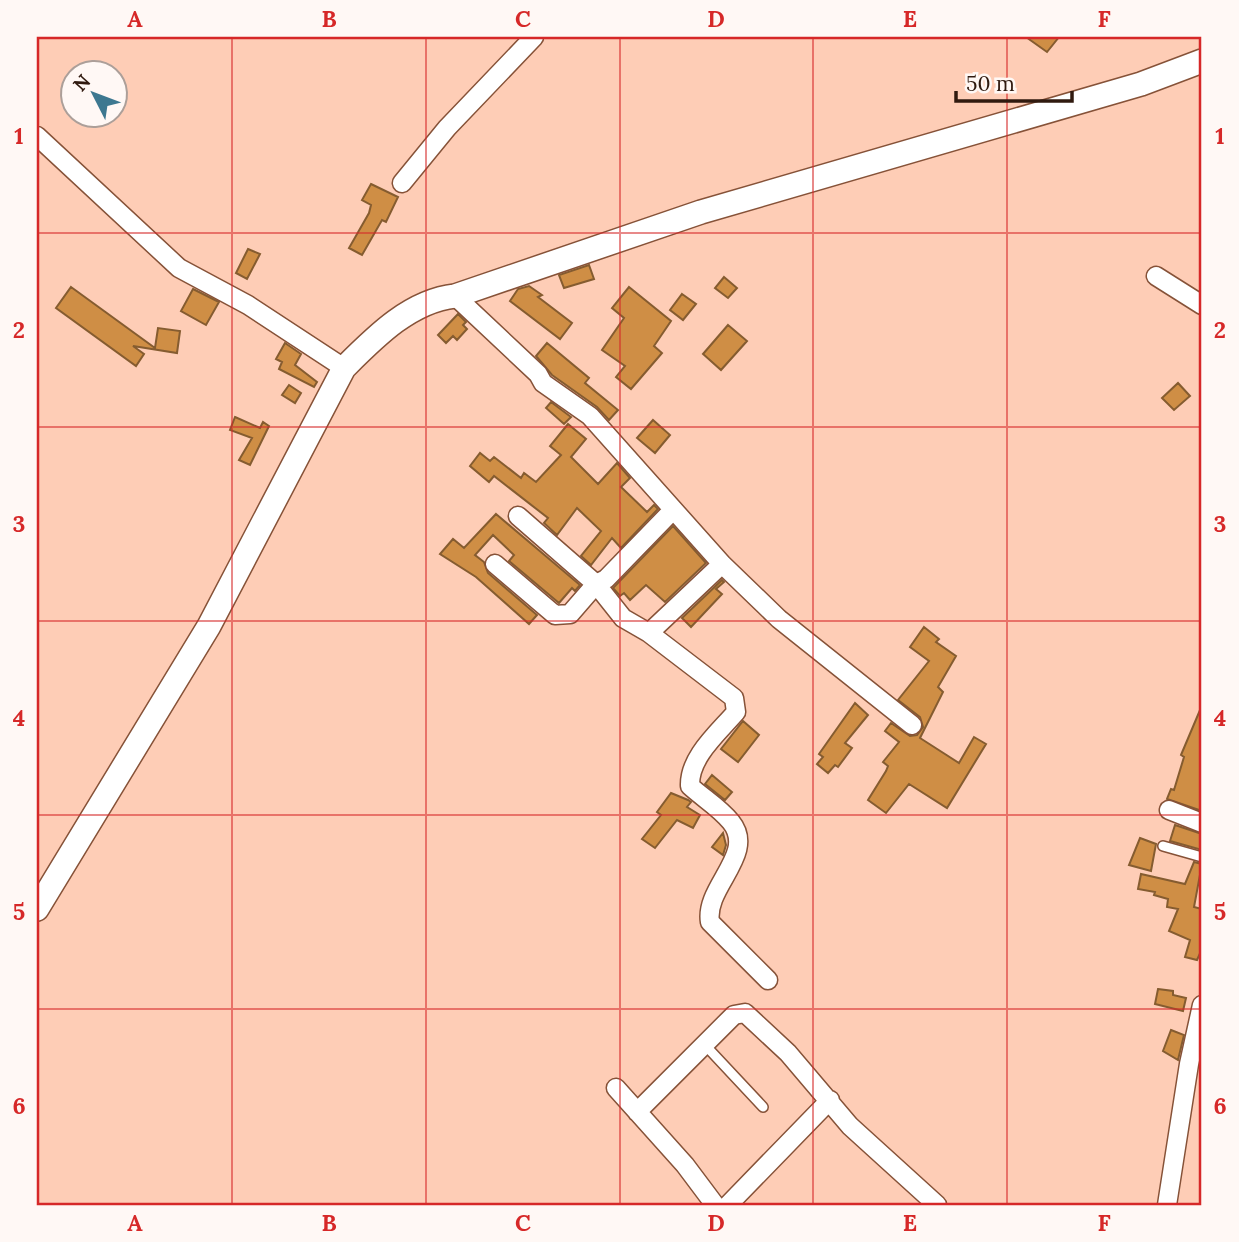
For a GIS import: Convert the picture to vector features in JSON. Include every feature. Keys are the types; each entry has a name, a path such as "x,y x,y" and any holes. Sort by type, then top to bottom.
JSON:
{"street":[{"path":"402,183 447,128 534,37"},
{"path":"37,909 209,626 273,498 344,368 375,337 402,317 438,298 455,296 701,212 1141,84 1202,61"},
{"path":"37,136 179,268 248,304 344,368"},
{"path":"1156,276 1202,305"},
{"path":"455,296 538,374 543,383 590,416 722,564 779,619 912,725"},
{"path":"495,564 555,615 570,614 596,584 606,579 673,510"},
{"path":"518,516 596,584 623,618 649,633 734,698 736,712 697,759 689,776 690,786 732,823 739,839 737,853 712,900 710,922 768,980"},
{"path":"649,633 722,564"},
{"path":"1169,810 1202,823"},
{"path":"1167,1205 1189,1064 1202,1005"},
{"path":"638,1112 734,1015 745,1013 788,1053 880,1155 937,1205"},
{"path":"616,1088 685,1165 715,1205"},
{"path":"727,1205 830,1100"}],"lane":[{"path":"1163,846 1202,857"},
{"path":"705,1045 763,1107"}],"building":[{"path":"1026,37 1059,37 1047,52"},
{"path":"371,184 398,197 386,222 382,220 362,255 349,248 369,213 371,205 362,200"},
{"path":"248,249 260,254 247,279 236,273"},
{"path":"589,265 594,279 564,288 559,275"},
{"path":"724,277 737,288 728,298 715,288"},
{"path":"529,286 542,295 538,297 572,323 560,339 510,301 518,289"},
{"path":"71,287 155,348 158,328 180,331 177,353 133,346 144,354 136,366 56,308"},
{"path":"629,287 671,321 654,346 662,353 631,389 616,377 625,366 602,350 624,318 612,308"},
{"path":"193,289 219,302 206,325 181,311"},
{"path":"682,294 696,304 683,320 670,310"},
{"path":"458,314 466,322 463,325 467,329 457,340 453,336 446,343 438,335"},
{"path":"728,325 747,341 721,370 703,354"},
{"path":"285,343 301,354 295,365 317,382 314,387 279,369 282,362 276,359"},
{"path":"547,343 589,378 585,383 618,410 609,420 597,407 552,375 536,356"},
{"path":"1178,383 1190,396 1174,410 1162,398"},
{"path":"289,385 301,393 295,403 282,395"},
{"path":"551,402 571,417 564,424 546,408"},
{"path":"235,417 260,428 263,422 269,426 250,465 239,460 252,438 230,430"},
{"path":"653,420 670,435 655,453 637,438"},
{"path":"568,424 586,439 571,457 598,484 617,463 630,478 621,487 647,512 654,505 658,509 621,548 612,538 591,565 581,556 601,531 577,508 557,535 544,523 548,518 494,476 489,482 470,466 480,453 490,461 494,457 521,478 524,473 536,482 561,455 550,446"},
{"path":"496,514 580,585 575,591 572,588 559,603 509,561 514,555 493,535 475,555 484,562 488,573 537,615 529,624 476,577 440,554 453,539 464,548"},
{"path":"673,526 706,563 665,602 646,585 630,600 624,593 620,596 613,588"},
{"path":"722,580 724,582 716,589 722,594 691,627 682,618"},
{"path":"924,627 939,639 936,642 956,656 938,687 943,692 920,738 959,763 974,737 986,744 947,808 909,784 886,813 868,800 888,766 883,762 899,742 885,731 891,723 910,736 917,735 923,727 920,717 898,700 929,661 910,647"},
{"path":"855,703 868,715 845,743 852,748 838,767 835,765 828,773 817,764 823,757 819,754"},
{"path":"1200,710 1202,811 1167,799 1171,789 1174,790 1184,757 1181,755"},
{"path":"743,721 759,735 738,762 721,749"},
{"path":"712,775 732,792 725,800 705,784"},
{"path":"671,793 691,802 687,807 700,815 693,828 677,820 655,848 642,839 661,815 657,812"},
{"path":"1175,825 1202,834 1202,850 1170,841"},
{"path":"723,833 726,845 723,855 712,847"},
{"path":"1140,838 1156,844 1151,871 1129,865"},
{"path":"1194,862 1202,864 1194,907 1202,909 1202,949 1197,960 1185,957 1190,940 1169,931 1178,909 1167,907 1168,899 1154,895 1155,892 1138,889 1141,874 1185,884"},
{"path":"1158,989 1173,991 1173,995 1186,998 1183,1011 1155,1004"},
{"path":"1171,1030 1184,1035 1178,1060 1163,1051"}]}
